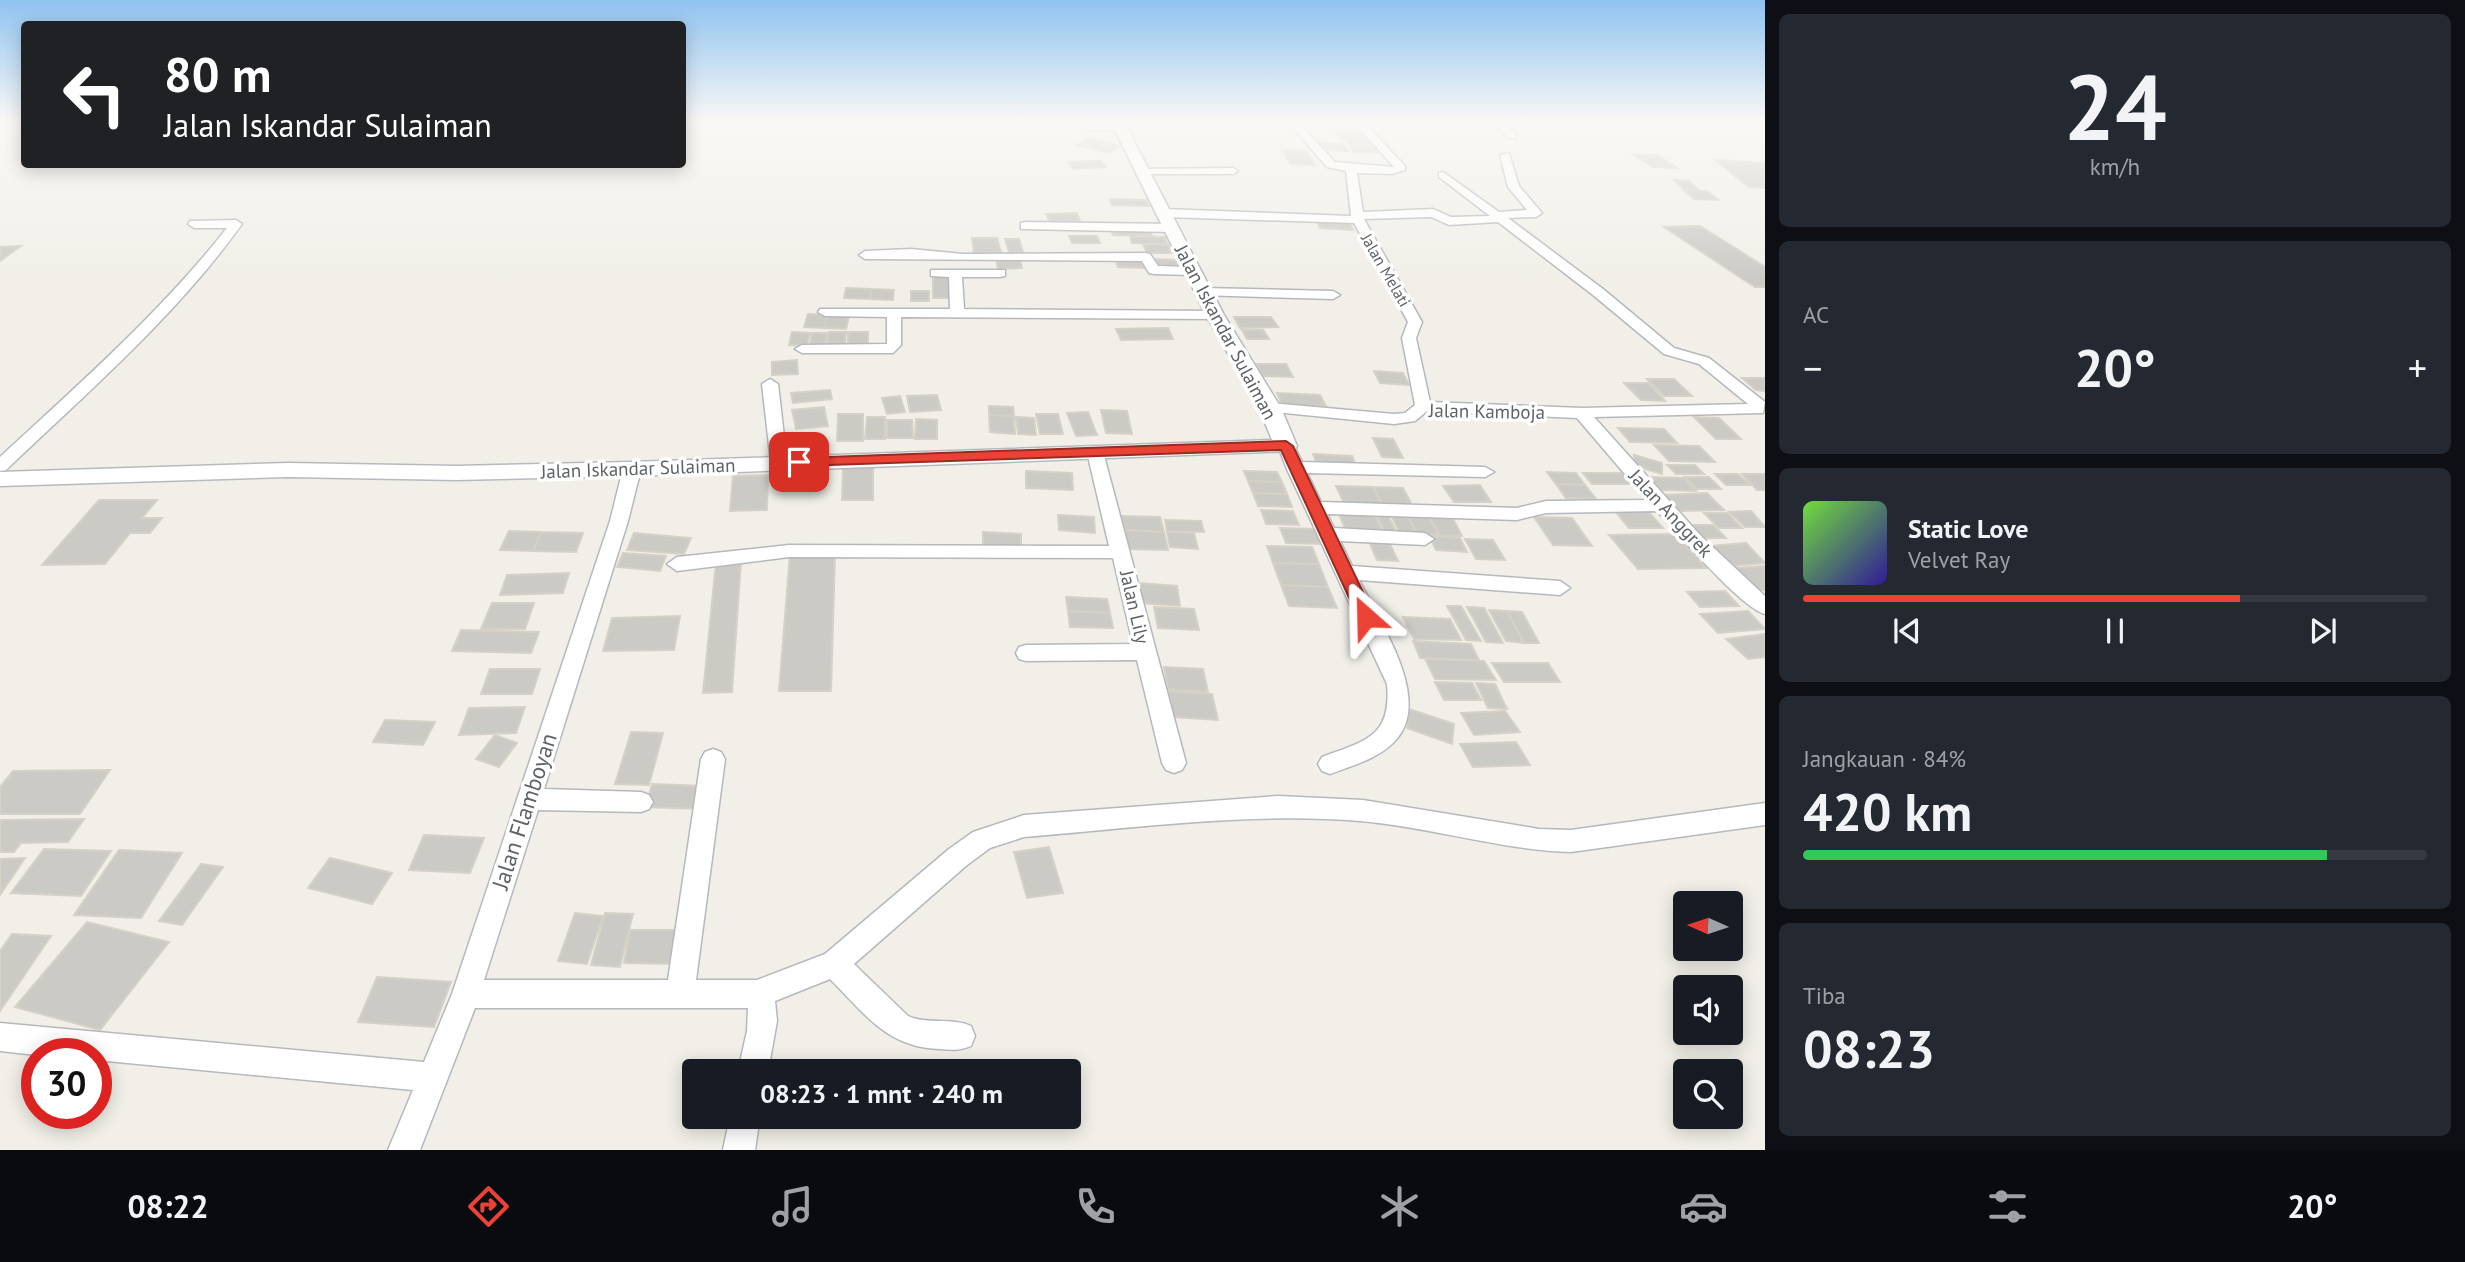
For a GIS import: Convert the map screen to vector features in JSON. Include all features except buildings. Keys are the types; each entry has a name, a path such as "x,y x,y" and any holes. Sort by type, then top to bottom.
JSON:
{"street":[{"name":"Jalan Iskandar Sulaiman","path":"0,479 288,470 457,473 1286,446 1270,408 1215,315 1144,174"},
{"name":"Jalan Melati","path":"1352,174 1357,218 1415,322 1409,338 1423,406"},
{"path":"1025,226 1357,218 1433,213 1449,221 1498,219 1500,215 1536,213 1514,187 1510,174"},
{"path":"1443,175 1498,219"},
{"name":"Jalan Kamboja","path":"1270,408 1394,419 1409,418 1423,406 1582,414 1763,408 1704,360 1669,351 1598,292 1498,219"},
{"path":"0,466 111,362 209,260 236,224 194,224"},
{"path":"1102,225 1113,256"},
{"path":"865,255 911,253 963,258 1147,257 1154,270 1192,271"},
{"path":"936,273 1000,273"},
{"path":"956,273 957,314"},
{"path":"1203,292 1333,295"},
{"path":"825,312 1215,315"},
{"path":"802,349 888,350 894,345 894,314"},
{"path":"770,384 779,463"},
{"name":"Jalan Anggrek","path":"1582,414 1661,505 1731,578 1765,607"},
{"path":"1286,446 1398,684 1401,699 1399,715 1390,733 1380,744 1330,764"},
{"name":"Jalan Lily","path":"1095,452 1174,763"},
{"path":"1295,467 1486,472"},
{"name":"Jalan Flamboyan","path":"404,1150 466,994 619,521 632,468"},
{"path":"1315,508 1517,514 1546,507 1661,505"},
{"path":"1327,534 1425,538"},
{"path":"677,564 789,551 1122,552"},
{"path":"1345,572 1560,588"},
{"path":"1026,653 1146,652"},
{"path":"680,992 692,925 713,759"},
{"path":"528,799 641,802"},
{"path":"466,994 757,994 834,964 958,857 982,840 1024,826 1278,806 1363,811 1539,841 1571,841 1765,814"},
{"path":"834,964 898,1026 915,1034 961,1037"},
{"path":"755,1059 763,1002 757,994"},
{"path":"0,1037 431,1077"},
{"path":"738,1150 742,1129"}],"route":[{"path":"799,462 1266,444 1286,446 1366,617"}]}
